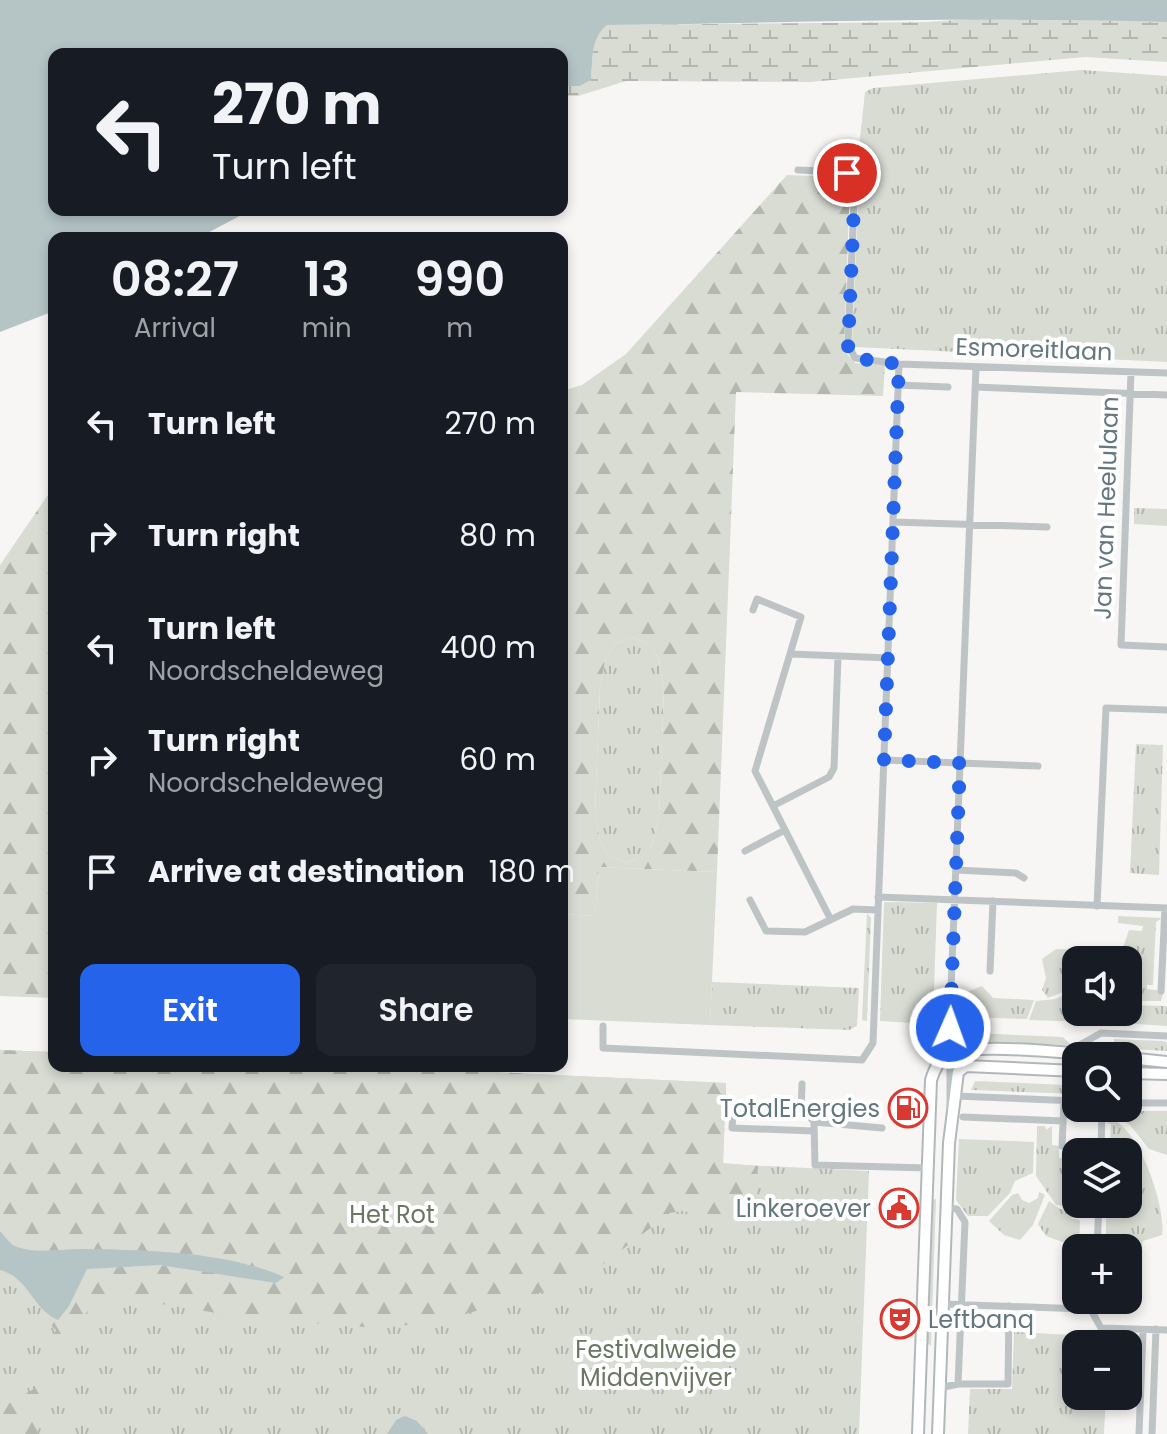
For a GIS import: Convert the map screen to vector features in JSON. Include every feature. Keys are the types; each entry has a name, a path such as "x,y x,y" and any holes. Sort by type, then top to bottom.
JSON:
{"main road":[{"path":"918,1434 933,1074 949,1056 971,1050 1062,1053"},
{"path":"1142,1059 1167,1062"},
{"path":"938,1434 949,1143 952,1098 958,1072 966,1066 1062,1070"},
{"path":"1142,1073 1167,1074"}],"street":[{"name":"Esmoreitlaan","path":"798,170 847,173 855,180 848,349 860,359 899,364 1167,373"},
{"path":"603,1026 603,1048 862,1060 876,1029 878,897 899,364"},
{"path":"952,1098 949,1056 976,367"},
{"name":"Jan van Heelulaan","path":"1131,372 1121,645 1167,647"},
{"name":"Esmoreitlaan","path":"898,385 948,387"},
{"name":"Esmoreitlaan","path":"975,387 1167,395"},
{"path":"893,522 1047,527"},
{"path":"753,610 757,599 799,614 801,621 755,764 831,920"},
{"path":"791,654 889,658"},
{"path":"773,806 829,777 834,768 838,656"},
{"path":"1097,906 1106,708 1167,710"},
{"path":"884,760 1038,766"},
{"path":"745,851 785,830"},
{"path":"956,870 1016,873 1024,878"},
{"path":"878,897 1166,908 1161,991"},
{"path":"750,900 766,931 805,932 853,909 878,910"},
{"path":"990,971 993,901"},
{"path":"1085,1042 1101,1033 1167,1036"},
{"path":"949,1056 957,1066 966,1066"},
{"path":"801,1116 802,1084"},
{"path":"930,1104 936,1097 1062,1101"},
{"path":"1142,1103 1167,1103"},
{"path":"882,1128 814,1127 732,1128 733,1113 809,1116 814,1127 815,1165 928,1168"},
{"path":"963,1117 1062,1121"},
{"path":"947,1208 957,1209 965,1222 958,1384"},
{"path":"943,1304 1088,1309 1101,1328 1167,1330"},
{"path":"940,1388 958,1384 1008,1384 1009,1306"},
{"path":"1152,1434 1156,1329"},
{"path":"1139,1434 1143,1331"},
{"path":"921,1350 941,1351"},
{"path":"918,1415 939,1415"}],"green space":[{"path":"999,17 1167,22 1167,62 1085,57 810,82 626,81 578,96 568,96 568,86 580,86 591,80 595,43 607,25 928,22"},
{"path":"1082,70 1167,76 1167,362 855,347 852,342 859,184 856,175 865,92 873,88"},
{"path":"787,175 841,177 850,182 844,351 855,363 885,365 883,396 736,392 717,872 599,867 595,916 568,914 568,389 582,385 626,354","holes":["633,637 651,646 659,659 664,689 659,814 653,843 643,856 626,863 608,855 600,841 595,812 600,687 606,657 616,644"]},
{"path":"48,495 48,998 0,996 0,565"},
{"path":"1134,508 1167,509 1167,526 1134,524"},
{"path":"633,637 651,646 659,659 664,689 659,814 653,843 643,856 626,863 608,855 600,841 595,812 600,687 606,657 616,644"},
{"path":"1136,744 1163,745 1159,875 1130,873"},
{"path":"599,867 717,872 710,1025 568,1019 568,914 595,916"},
{"path":"884,902 937,903 933,1018 929,1024 880,1021"},
{"path":"867,913 871,918 867,1021 862,1020"},
{"path":"1118,916 1162,918 1156,922 1153,985 1147,985 1147,989 1164,991 1161,1001 1142,1001 1142,946 1124,946 1129,930 1142,931 1143,926 1118,923"},
{"path":"1056,949 1062,949 1062,992 1048,998 1042,990 1046,978 1042,959"},
{"path":"712,982 859,988 857,1026 849,1030 710,1025"},
{"path":"982,986 993,998 1034,1000 1027,1019 966,1017 967,992"},
{"path":"1062,996 1062,1021 1029,1020 1036,1001"},
{"path":"1142,1005 1167,1006 1167,1026 1142,1024"},
{"path":"974,1033 1063,1037 1068,1042 1062,1042 1062,1045 976,1043 971,1038"},
{"path":"1114,1039 1162,1041 1167,1042 1167,1051 1142,1050 1142,1042 1114,1042"},
{"name":"Het Rot","path":"0,1050 48,1052 48,1072 491,1072 726,1083 723,1164 869,1171 859,1434 0,1434"},
{"name":"Het Rot","path":"0,1050 48,1052 48,1072 491,1072 726,1083 723,1163 758,1166 755,1195 741,1220 682,1211 670,1213 581,1281 437,1322 379,1328 254,1319 143,1301 133,1295 101,1296 60,1343 51,1361 48,1349 56,1330 46,1321 47,1316 58,1320 69,1306 86,1269 160,1265 276,1282 283,1277 236,1262 184,1254 105,1249 37,1251 11,1244 0,1231"},
{"path":"975,1081 1062,1085 1062,1093 971,1090"},
{"path":"1142,1111 1167,1111 1167,1155 1149,1149 1125,1122 1142,1122"},
{"path":"1107,1123 1120,1124 1132,1138 1110,1138 1111,1124"},
{"path":"1037,1126 1045,1126 1046,1130 1052,1126 1052,1145 1059,1146 1059,1158 1062,1158 1062,1206 1056,1205 1036,1176"},
{"path":"959,1139 1034,1142 1033,1173 1015,1181 1010,1193 988,1216 968,1216 956,1200"},
{"path":"1142,1156 1156,1189 1162,1235 1143,1241 1142,1245 1142,1234 1106,1234 1106,1218 1142,1218"},
{"path":"1039,1192 1045,1195 1033,1225 1020,1240 1004,1235 989,1221 1012,1195 1018,1193 1022,1200 1029,1203 1038,1198"},
{"path":"936,1199 931,1346 925,1341 931,1200"},
{"path":"1049,1201 1062,1209 1062,1218 1080,1220 1080,1234 1062,1234 1062,1242 1046,1236 1038,1224"},
{"path":"1014,1332 1062,1335 1062,1410 1105,1410 1104,1434 968,1434 970,1389 1012,1389"},
{"path":"40,1385 49,1398 37,1434 0,1434 0,1404 11,1403"}],"shaded area":[{"path":"0,0 1167,0 1167,22 957,20 607,25 595,43 591,80 580,86 568,86 568,48 48,48 48,216 240,216 209,232 48,232 48,313 0,332"},
{"path":"0,1231 13,1245 29,1250 158,1251 236,1262 284,1277 276,1283 160,1265 87,1269 69,1306 58,1320 42,1309 18,1279 0,1270"},
{"path":"405,1416 417,1421 428,1434 387,1434 396,1420"}],"place":[{"name":"TotalEnergies","path":"908,1108"},
{"name":"Linkeroever","path":"899,1208"},
{"name":"Leftbanq","path":"900,1319"}],"route":[{"path":"847,173 852,175 855,182 848,349 855,358 899,364 884,760 960,763 950,1028"}],"park label":[{"name":"Festivalweide Middenvijver","path":"656,1363"}]}
